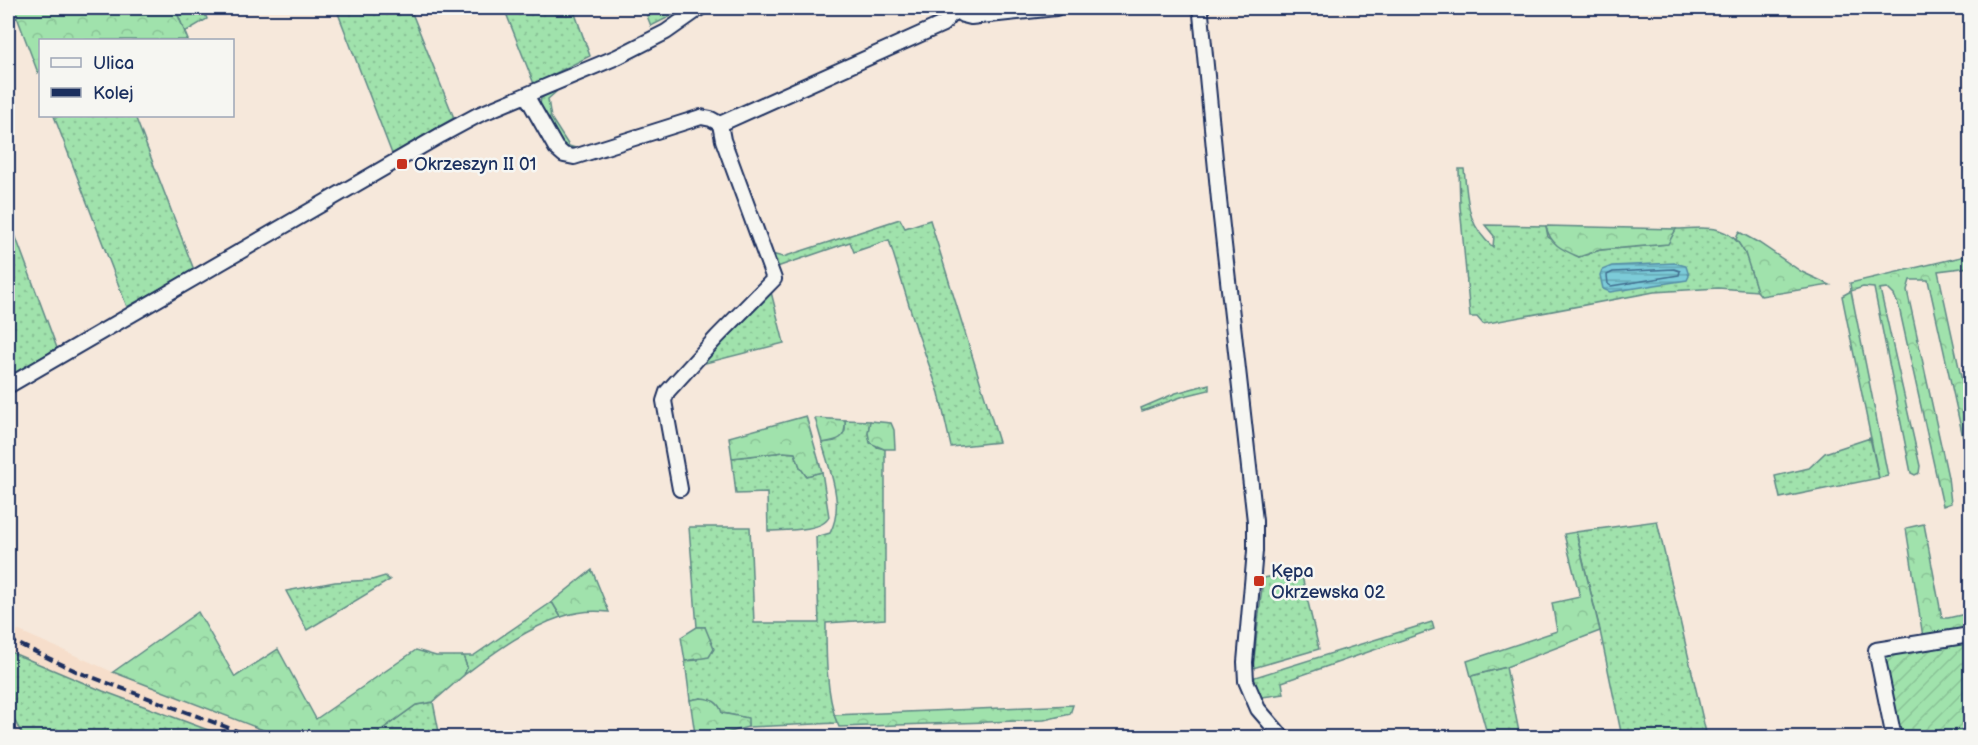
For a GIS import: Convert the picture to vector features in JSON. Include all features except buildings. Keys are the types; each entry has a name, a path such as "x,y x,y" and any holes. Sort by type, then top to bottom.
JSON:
{"street":[{"path":"8,386 392,162 478,115 617,57 666,32 700,8"},
{"path":"720,124 943,24 953,9 971,17 1056,8"},
{"path":"1198,8 1201,14 1218,200 1255,521 1255,551 1245,662 1246,681 1258,709 1283,738"},
{"path":"526,95 556,147 570,156 584,154 701,117 720,124"},
{"path":"680,489 664,401 667,392 774,279 723,140 720,124"},
{"path":"1894,738 1876,650 1971,635"}],"shaded area":[{"path":"8,626 113,672 281,737 227,737 103,691 8,651"}],"green space":[{"path":"8,8 175,8 188,39 39,39 38,73 17,17 8,21"},
{"path":"175,8 203,8 207,19 185,32"},
{"path":"336,8 410,8 454,118 392,154"},
{"path":"504,8 573,8 590,56 534,84"},
{"path":"644,8 687,8 651,26"},
{"path":"552,91 556,92 548,99 551,118 569,146 582,150 570,151 564,148 539,111 541,98"},
{"path":"54,117 135,117 194,270 127,307"},
{"path":"1459,169 1464,169 1473,221 1493,247 1494,236 1485,225 1546,226 1548,237 1579,257 1600,250 1667,244 1676,229 1714,229 1728,234 1741,246 1749,263 1757,291 1718,288 1654,292 1483,324 1477,317 1470,317"},
{"path":"8,216 57,348 8,378"},
{"path":"900,219 905,228 930,220 999,442 951,447 939,393 889,240 854,252 850,242 777,267 772,254 783,257"},
{"path":"1546,226 1676,229 1668,244 1600,250 1579,257 1554,242"},
{"path":"1739,232 1802,272 1830,285 1761,296 1757,291 1745,253 1736,239"},
{"path":"1970,255 1970,267 1938,271 1970,418 1970,469 1967,467 1967,455 1928,280 1910,280 1907,290 1948,477 1951,503 1943,506 1899,307 1894,295 1887,288 1880,289 1920,466 1919,473 1915,475 1911,473 1874,288 1863,287 1851,291 1850,283"},
{"path":"770,288 784,343 698,365"},
{"path":"1851,291 1888,476 1879,478 1842,296"},
{"path":"1209,384 1209,390 1142,411 1141,408 1176,393"},
{"path":"806,416 822,472 806,476 795,453 784,452 732,458 729,437"},
{"path":"815,418 845,420 841,438 822,443"},
{"path":"845,420 870,421 868,433 877,447 885,449 885,619 826,623 829,686 837,723 748,727 747,718 722,713 701,698 690,700 685,661 698,660 705,627 697,627 689,527 750,527 754,623 819,623 816,537 830,533 836,511 835,488 822,443 835,441 845,431"},
{"path":"870,421 891,423 894,430 895,449 884,449 870,443 868,433"},
{"path":"1870,438 1879,478 1780,498 1775,476 1809,468 1825,453"},
{"path":"784,452 795,453 806,476 822,472 829,517 825,522 811,528 768,531 767,493 736,494 732,458"},
{"path":"1657,521 1707,737 1622,737 1599,626 1576,532"},
{"path":"1924,524 1942,618 1970,613 1970,630 1923,637 1906,528"},
{"path":"1576,532 1600,631 1506,667 1471,676 1467,661 1557,631 1552,603 1580,597 1564,534"},
{"path":"592,570 609,612 573,613 561,617 552,602"},
{"path":"1301,572 1319,649 1253,668 1263,578"},
{"path":"385,576 390,580 307,630 286,591 335,582 372,580"},
{"path":"552,602 561,617 522,635 464,675 467,667 463,656 473,656"},
{"path":"198,612 235,677 278,649 316,719 416,650 436,656 463,656 467,667 464,675 433,702 416,705 370,738 281,737 113,672"},
{"path":"1432,622 1434,629 1282,682 1284,694 1262,697 1256,694 1255,677"},
{"path":"697,627 705,627 714,649 709,657 685,661 681,637"},
{"path":"1970,640 1970,737 1898,737 1881,654"},
{"path":"8,651 103,691 227,737 24,737 8,710"},
{"path":"1506,667 1520,737 1488,737 1471,676"},
{"path":"701,698 714,702 722,713 748,718 748,727 720,735 695,734 690,700"},
{"path":"433,702 440,737 370,738 416,705"},
{"path":"1073,705 1070,714 1044,720 839,727 834,715"}],"water":[{"path":"1675,263 1686,266 1689,276 1687,280 1610,292 1603,289 1600,275 1602,270 1612,266"}],"railway":[{"path":"8,639 78,672 256,738"}],"place":[{"name":"Okrzeszyn II 01","path":"402,164"},
{"name":"Kępa Okrzewska 02","path":"1259,581"}]}
